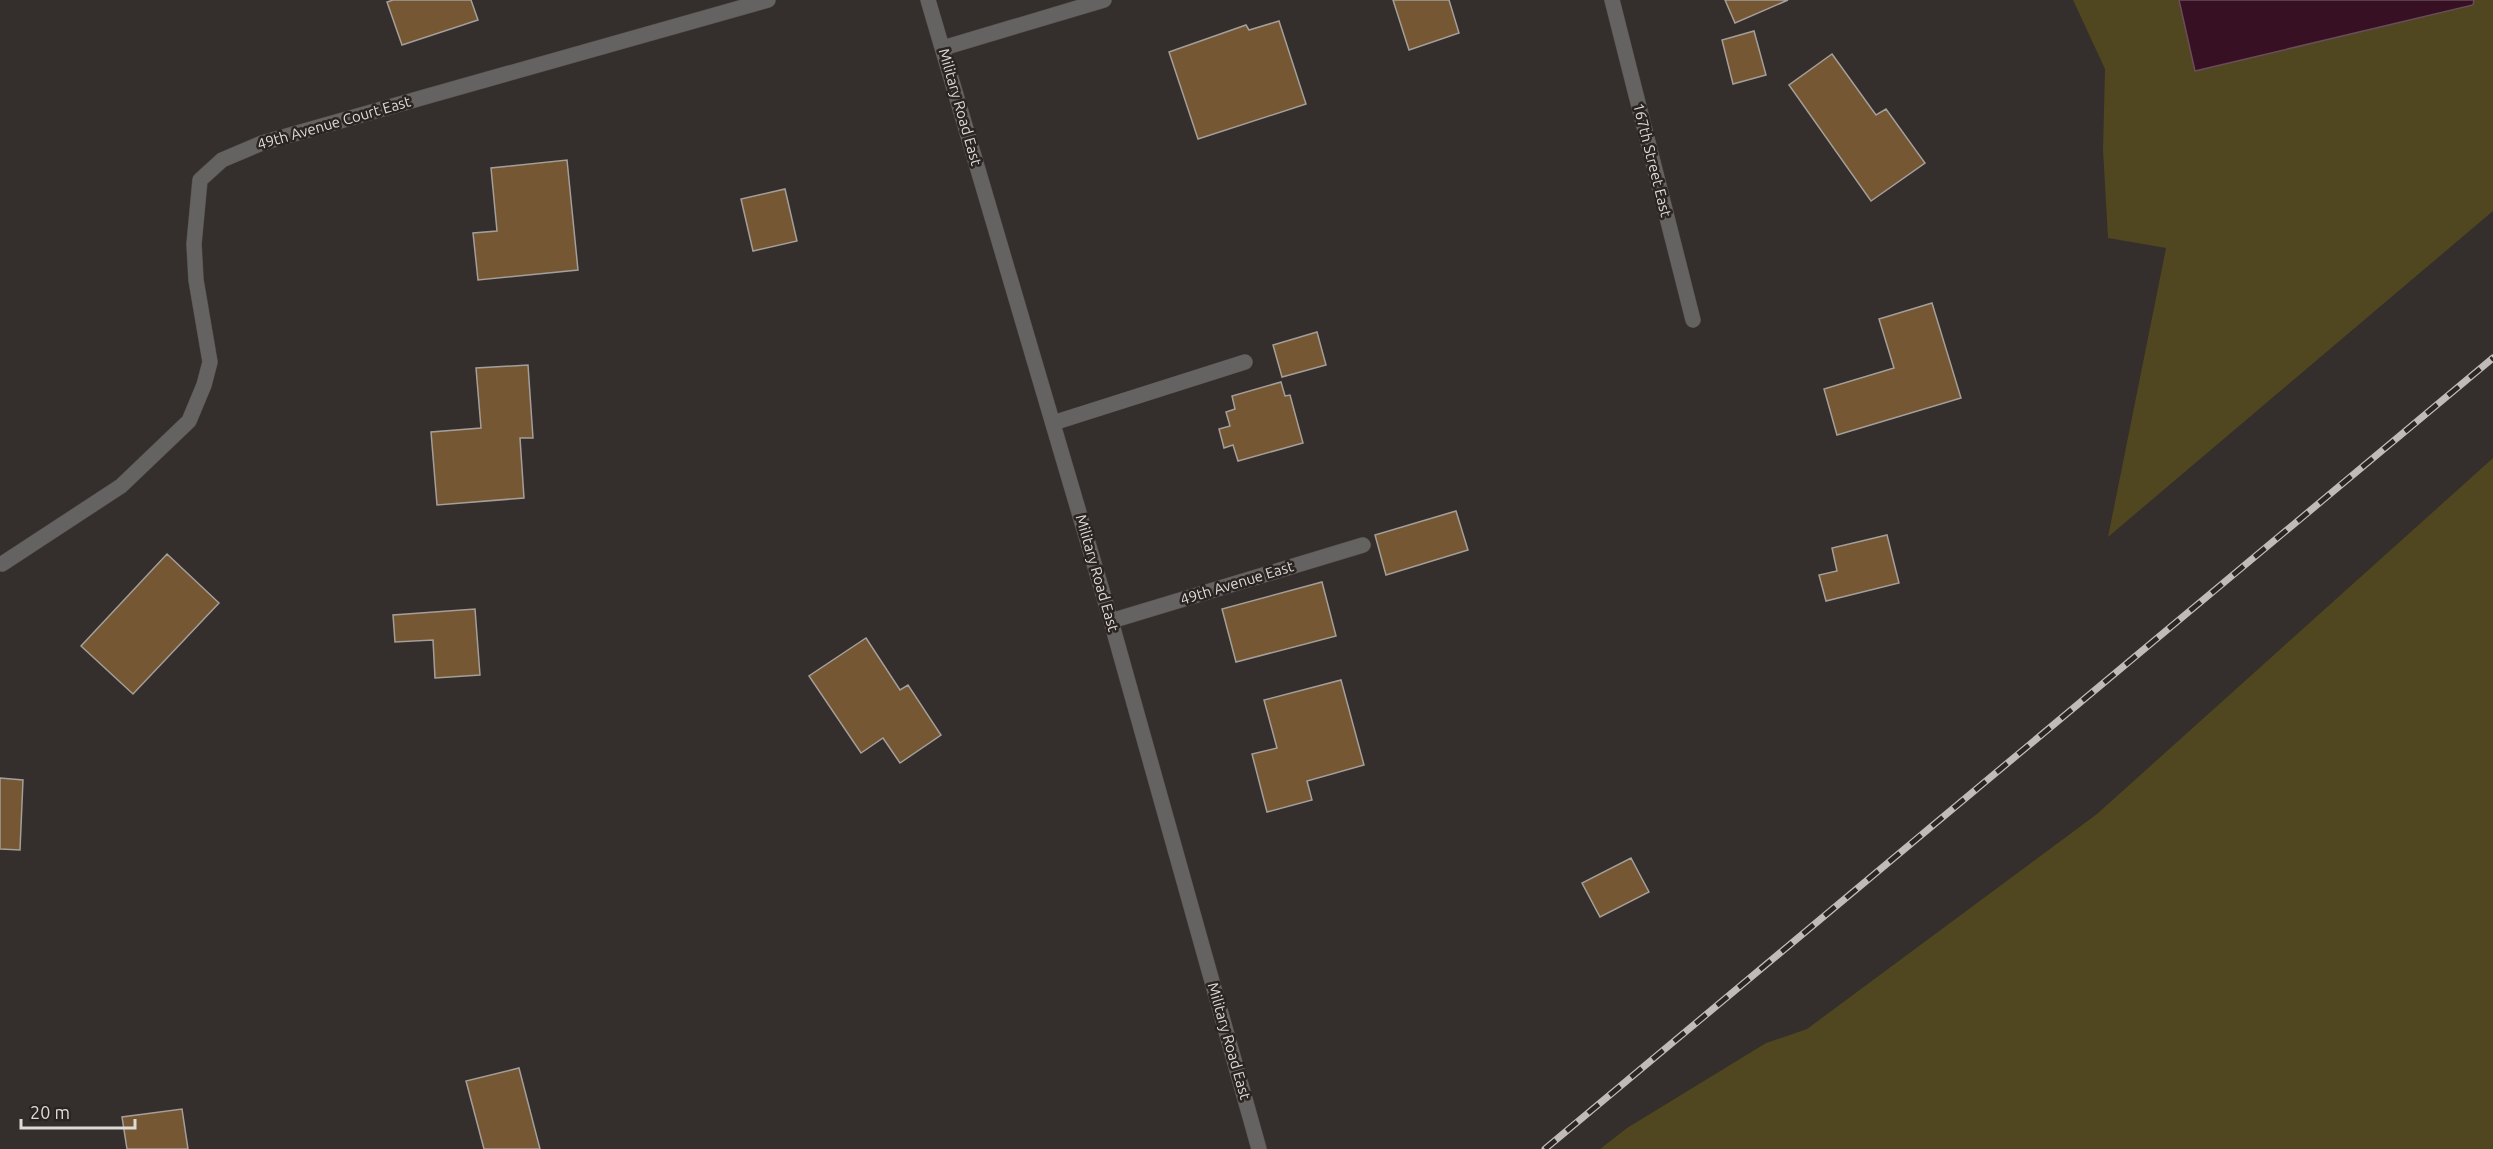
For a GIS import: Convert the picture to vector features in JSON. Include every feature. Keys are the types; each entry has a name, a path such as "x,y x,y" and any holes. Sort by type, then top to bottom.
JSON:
{"street":[{"name":"49th Avenue Court East","path":"2,564 121,486 189,421 204,385 210,362 203,310 196,280 195,214 200,180 222,160 262,143 768,0"},
{"name":"Military Road East","path":"928,0 1111,621 1259,1149"},
{"path":"943,48 1104,0"},
{"name":"167th Street East","path":"1612,0 1693,320"},
{"path":"1053,423 1245,362"},
{"name":"49th Avenue East","path":"1111,621 1363,545"}],"shaded area":[{"path":"2073,0 2493,0 2493,211 2108,537 2166,248 2108,238 2103,150 2105,69"},
{"path":"2179,0 2474,0 2473,5 2195,71"},
{"path":"2493,458 2493,1149 1600,1149 1627,1128 1766,1043 1807,1029 2097,814"}],"building":[{"path":"393,0 471,0 478,20 402,45 387,2"},
{"path":"1393,0 1449,0 1459,33 1409,50"},
{"path":"1725,0 1788,0 1735,23"},
{"path":"1279,21 1306,104 1198,139 1169,52 1246,25 1249,30"},
{"path":"1754,31 1766,75 1733,84 1722,40"},
{"path":"1832,54 1876,115 1886,109 1925,163 1871,201 1789,85"},
{"path":"567,160 578,270 478,280 473,233 497,231 491,168"},
{"path":"785,189 797,241 753,251 741,199"},
{"path":"1932,303 1961,398 1837,435 1824,389 1894,368 1879,319"},
{"path":"1317,332 1326,365 1282,377 1273,345"},
{"path":"528,365 533,438 520,438 524,498 437,505 431,432 481,428 476,368"},
{"path":"1281,382 1285,396 1290,395 1303,443 1238,461 1233,445 1224,448 1219,429 1230,426 1226,412 1235,409 1232,396"},
{"path":"1456,511 1468,550 1386,575 1375,535"},
{"path":"1887,535 1899,583 1826,601 1819,575 1837,571 1832,548"},
{"path":"167,554 219,603 133,694 81,646"},
{"path":"1322,582 1336,636 1236,662 1222,609"},
{"path":"475,609 480,675 435,678 433,640 395,642 393,615"},
{"path":"866,638 900,690 908,685 941,735 900,763 883,738 861,753 809,676"},
{"path":"1341,680 1364,765 1307,781 1312,800 1267,812 1252,754 1277,748 1264,700"},
{"path":"0,778 23,780 20,850 0,849"},
{"path":"1631,858 1649,892 1600,917 1582,883"},
{"path":"519,1068 540,1149 484,1149 466,1081"},
{"path":"182,1109 188,1149 127,1149 122,1117"}],"railway":[{"path":"1545,1149 2493,358"}]}
